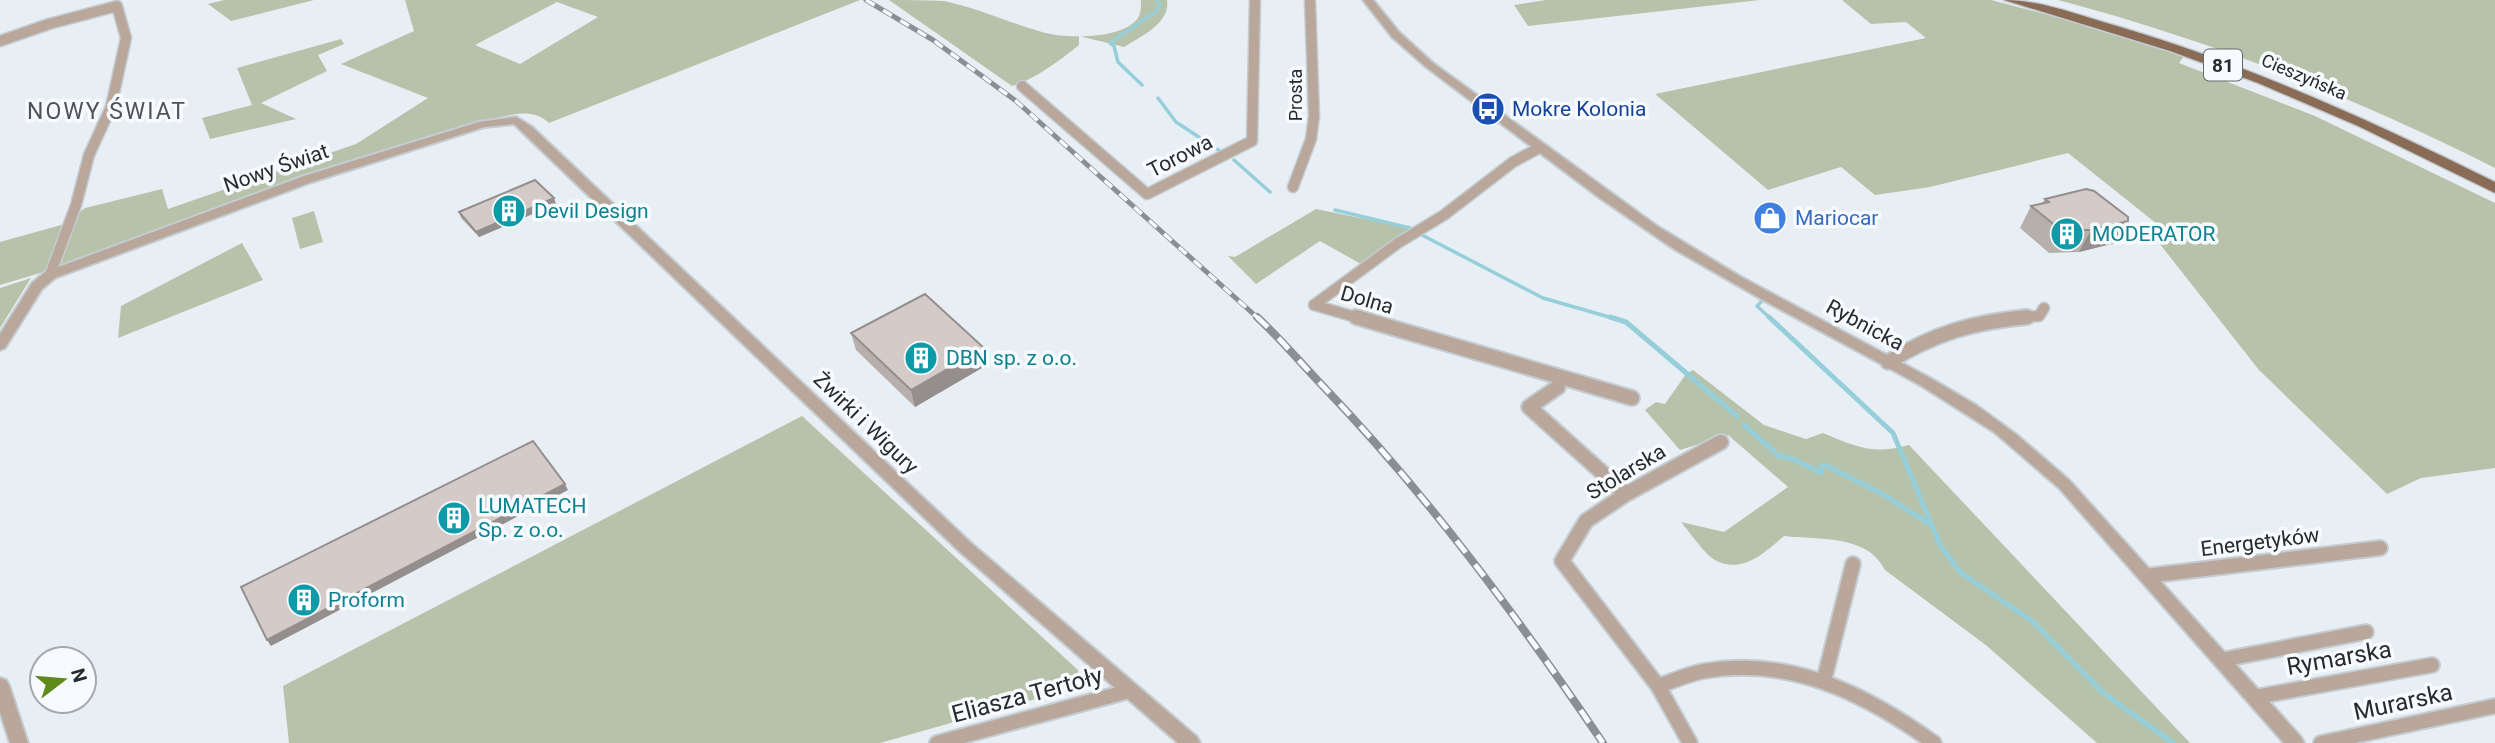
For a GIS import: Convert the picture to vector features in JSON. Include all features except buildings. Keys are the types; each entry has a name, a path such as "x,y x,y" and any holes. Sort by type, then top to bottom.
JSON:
{"main road":[{"name":"Cieszyńska","path":"2010,0 2149,40 2229,67 2350,117 2495,188"},
{"name":"Cieszyńska","path":"2037,0 2185,44 2277,77 2379,121 2495,178"}],"street":[{"name":"Torowa","path":"1022,86 1147,194 1252,141 1255,0"},
{"name":"Prosta","path":"1293,187 1311,139 1314,116 1310,0"},
{"name":"Rybnicka","path":"1368,0 1384,22 1403,41 1539,148 1674,243 1957,399 2022,446 2064,484 2295,743"},
{"name":"Nowy Świat","path":"0,41 49,24 117,6 126,38 111,107 89,155 76,205 50,275"},
{"name":"Nowy Świat","path":"0,345 37,286 50,275 308,179 483,124 508,120 521,122"},
{"name":"Żwirki i Wigury","path":"521,122 965,547 1191,743"},
{"name":"Dolna","path":"1539,148 1513,162 1444,215 1398,243 1314,305 1632,398"},
{"path":"1888,362 1905,351 1952,331 1980,322 2039,316 2044,308"},
{"path":"1558,387 1529,407 1626,494"},
{"name":"Stolarska","path":"1690,743 1658,686 1562,561 1586,521 1626,494 1721,442"},
{"name":"Energetyków","path":"2146,576 2380,548"},
{"path":"1824,680 1853,564"},
{"path":"2221,660 2366,632"},
{"name":"Rymarska","path":"2255,696 2432,664"},
{"path":"1658,686 1703,671 1776,669 1824,680 1873,701 1934,743"},
{"path":"0,685 19,743"},
{"name":"Eliasza Tertoły","path":"937,743 1129,691"},
{"name":"Murarska","path":"2321,743 2495,706"}],"green space":[{"path":"224,0 314,0 231,21 208,4"},
{"path":"405,0 860,0 549,123 536,115 528,114 491,119 293,181 57,268 0,285 0,242 61,225 85,208 162,189 168,209 356,144 428,98 341,64 414,31","holes":["557,2 598,17 520,64 475,45"]},
{"path":"889,0 944,1 957,4 1042,32 1079,36 1079,45 1056,63 1012,86"},
{"path":"1141,0 1167,0 1167,8 1159,22 1146,34 1124,47 1080,36 1122,30 1132,24 1140,14"},
{"path":"1546,0 1760,0 1528,26 1514,5"},
{"path":"1842,0 1991,0 2102,29 2184,56 2179,63 2315,116 2495,203 2495,468 2421,478 2387,494 2259,370 2148,229 2162,228 2068,153 1930,187 1875,195 1841,167 1768,190 1655,94 1926,38 1906,22 1871,24"},
{"path":"2058,0 2495,0 2495,168 2389,118 2281,73 2171,33"},
{"path":"341,39 344,44 318,55 327,71 261,103 296,119 210,139 202,118 252,105 237,68"},
{"path":"1316,209 1414,229 1361,264 1320,241 1256,284 1228,256 1235,257"},
{"path":"314,211 323,242 300,249 292,218"},
{"path":"242,243 263,280 118,338 121,306"},
{"path":"31,278 0,328 0,288"},
{"path":"1693,370 1764,425 1806,439 1823,433 1865,448 1885,449 1909,445 2190,743 2097,743 1987,646 1885,570 1867,550 1854,544 1784,536 1761,555 1744,563 1725,564 1711,557 1681,522 1724,532 1788,487 1728,435 1680,450 1645,410 1656,402 1665,404 1686,374"},
{"path":"802,416 1078,670 1078,681 1071,689 880,743 289,743 283,686"}],"waterway":[{"path":"1142,85 1118,62 1114,46 1110,43 1155,12 1160,7 1157,0"},
{"path":"1158,98 1176,122 1220,151"},
{"path":"1234,160 1270,192"},
{"path":"1335,210 1410,228"},
{"path":"1420,234 1543,298 1616,319"},
{"path":"1762,301 1757,306 1771,319"},
{"path":"1610,317 1626,322 1737,416"},
{"path":"1769,317 1893,433 1941,547 1961,573 2032,621 2102,692 2173,743"},
{"path":"1744,425 1779,456 1793,459 1821,473 1821,467 1825,465 1879,492 1930,524"}],"railway":[{"path":"866,0 933,40 1016,101 1259,319"},
{"path":"1259,319 1359,425 1433,512 1504,602 1603,743"}],"place":[{"name":"Mokre Kolonia","path":"1488,109"},
{"name":"Devil Design","path":"509,211"},
{"name":"Mariocar","path":"1770,218"},
{"name":"MODERATOR","path":"2067,234"},
{"name":"DBN sp. z o.o.","path":"921,358"},
{"name":"LUMATECH Sp. z o.o.","path":"454,518"},
{"name":"Proform","path":"304,600"}],"district":[{"name":"NOWY ŚWIAT","path":"107,111"}]}
